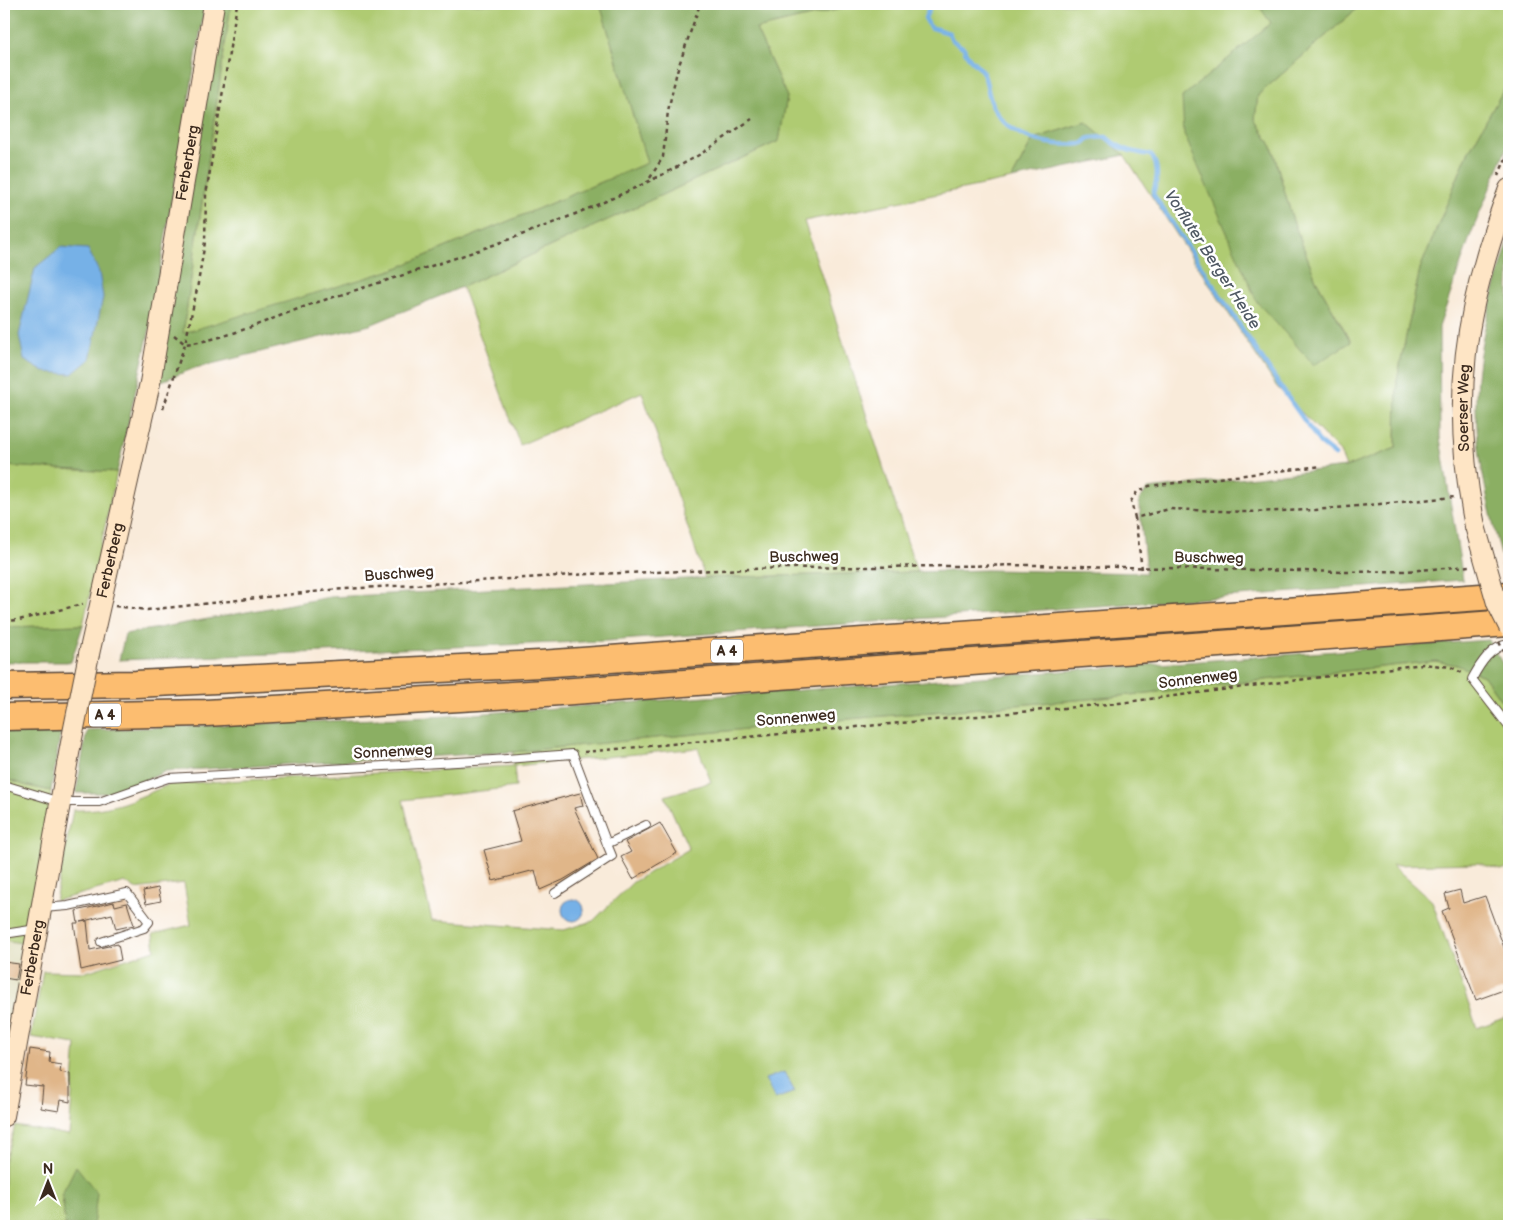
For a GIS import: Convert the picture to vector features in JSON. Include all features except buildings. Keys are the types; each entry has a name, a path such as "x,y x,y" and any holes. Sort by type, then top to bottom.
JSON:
{"highway":[{"name":"A 4","path":"4,686 136,684 540,664 1509,595"},
{"name":"A 4","path":"4,717 206,713 536,694 1509,622"}],"street":[{"name":"Ferberberg","path":"4,1116 70,748 89,654 150,383 214,4"},
{"name":"Soerser Weg","path":"1509,189 1481,267 1466,344 1462,430 1469,495 1475,526 1497,603 1509,627"}],"lane":[{"path":"1509,644 1494,651 1481,662 1472,678 1509,726"},
{"path":"555,893 612,856 572,754"},
{"name":"Sonnenweg","path":"4,785 60,802 100,802 168,778 572,754"},
{"path":"607,844 646,825"},
{"path":"42,908 68,906 127,893 149,922 144,928 101,942"},
{"path":"4,934 39,929"}],"path":[{"path":"161,413 185,344 205,242 206,195 237,4"},
{"path":"650,179 662,157 668,111 677,71 700,4"},
{"path":"161,316 174,335 185,344 210,341 276,316 441,263 601,202 693,158 752,119"},
{"path":"1142,569 1131,501 1137,492 1149,486 1322,466"},
{"path":"1135,518 1169,508 1245,512 1315,510 1454,497"},
{"path":"1500,562 1509,562"},
{"name":"Buschweg","path":"4,621 19,620 88,603 147,610 331,590 589,574 958,565 1344,572 1406,572 1474,566"},
{"name":"Sonnenweg","path":"572,754 1120,703 1423,664 1451,668 1472,678"}],"shaded area":[{"path":"4,940 32,945 13,1046 4,1045"}],"green space":[{"path":"4,4 205,4 150,328 117,472 4,466"},
{"path":"219,4 231,4 183,333 392,270 647,163 600,4 861,4 756,29 787,97 779,141 462,287 370,325 195,368 154,384"},
{"path":"231,4 600,4 647,163 392,270 183,334"},
{"path":"861,4 1270,4 1261,9 1272,23 1182,97 1351,341 1317,282 1293,221 1272,147 1255,119 1258,95 1362,4 1509,4 1509,80 1467,155 1420,269 1397,380 1396,448 1346,467 1340,452 1277,387 1125,156 1086,122 1033,139 1012,179 804,221 917,572 705,578 642,392 520,445 462,287 779,141 787,97 756,29"},
{"path":"1270,4 1362,4 1258,95 1255,119 1272,147 1293,221 1317,282 1351,342 1314,365 1257,302 1184,134 1182,97 1271,23 1261,9"},
{"path":"1509,80 1509,142 1471,234 1439,327 1440,438 1463,580 607,641 119,660 125,634 330,597 705,578 987,570 1146,573 1139,500 1148,489 1346,467 1396,448 1397,380 1420,269 1467,155"},
{"path":"1086,122 1125,155 1012,179 1033,139"},
{"path":"1509,240 1509,575 1506,575 1482,470 1477,428 1476,386 1486,322"},
{"path":"4,466 117,472 83,625 4,627"},
{"path":"83,625 71,662 4,662 4,627"},
{"path":"1489,640 1509,675 1509,712 1484,676 1457,665 1435,661 1112,697 848,719 513,752 166,771 119,793 76,793 87,730 432,717"},
{"path":"1436,661 1457,665 1484,676 1509,712 1509,868 1500,870 1478,863 1392,865 1432,901 1477,1028 1509,1016 1509,1226 93,1226 93,1223 62,1194 65,1226 4,1226 4,1162 15,1126 69,1135 76,1044 31,1037 43,971 86,972 155,950 153,934 191,925 184,883 135,889 125,882 55,901 73,810 112,806 170,784 513,766 513,752 848,719 1112,697","holes":["698,748 711,782 665,796 689,849 633,882 593,921 564,930 432,920 403,800 516,787 514,766"]},
{"path":"61,730 51,791 4,778 4,731"},
{"path":"4,778 51,791 32,945 4,940"},
{"path":"76,1166 97,1193 93,1226 65,1226 62,1194"}],"water":[{"path":"61,247 88,249 99,272 103,297 90,359 72,374 44,372 24,360 19,335 35,268"},
{"path":"573,899 581,902 584,910 581,918 573,921 565,918 562,910 565,902"},
{"path":"784,1072 795,1092 775,1099 765,1079"}],"waterway":[{"name":"Vorfluter Berger Heide","path":"929,4 930,7 925,18 930,27 949,33 952,40 964,48 968,56 982,71 990,100 1009,127 1031,138 1056,144 1081,144 1090,138 1106,137 1122,148 1151,155 1157,169 1153,194 1280,386 1320,443 1335,455"}]}
